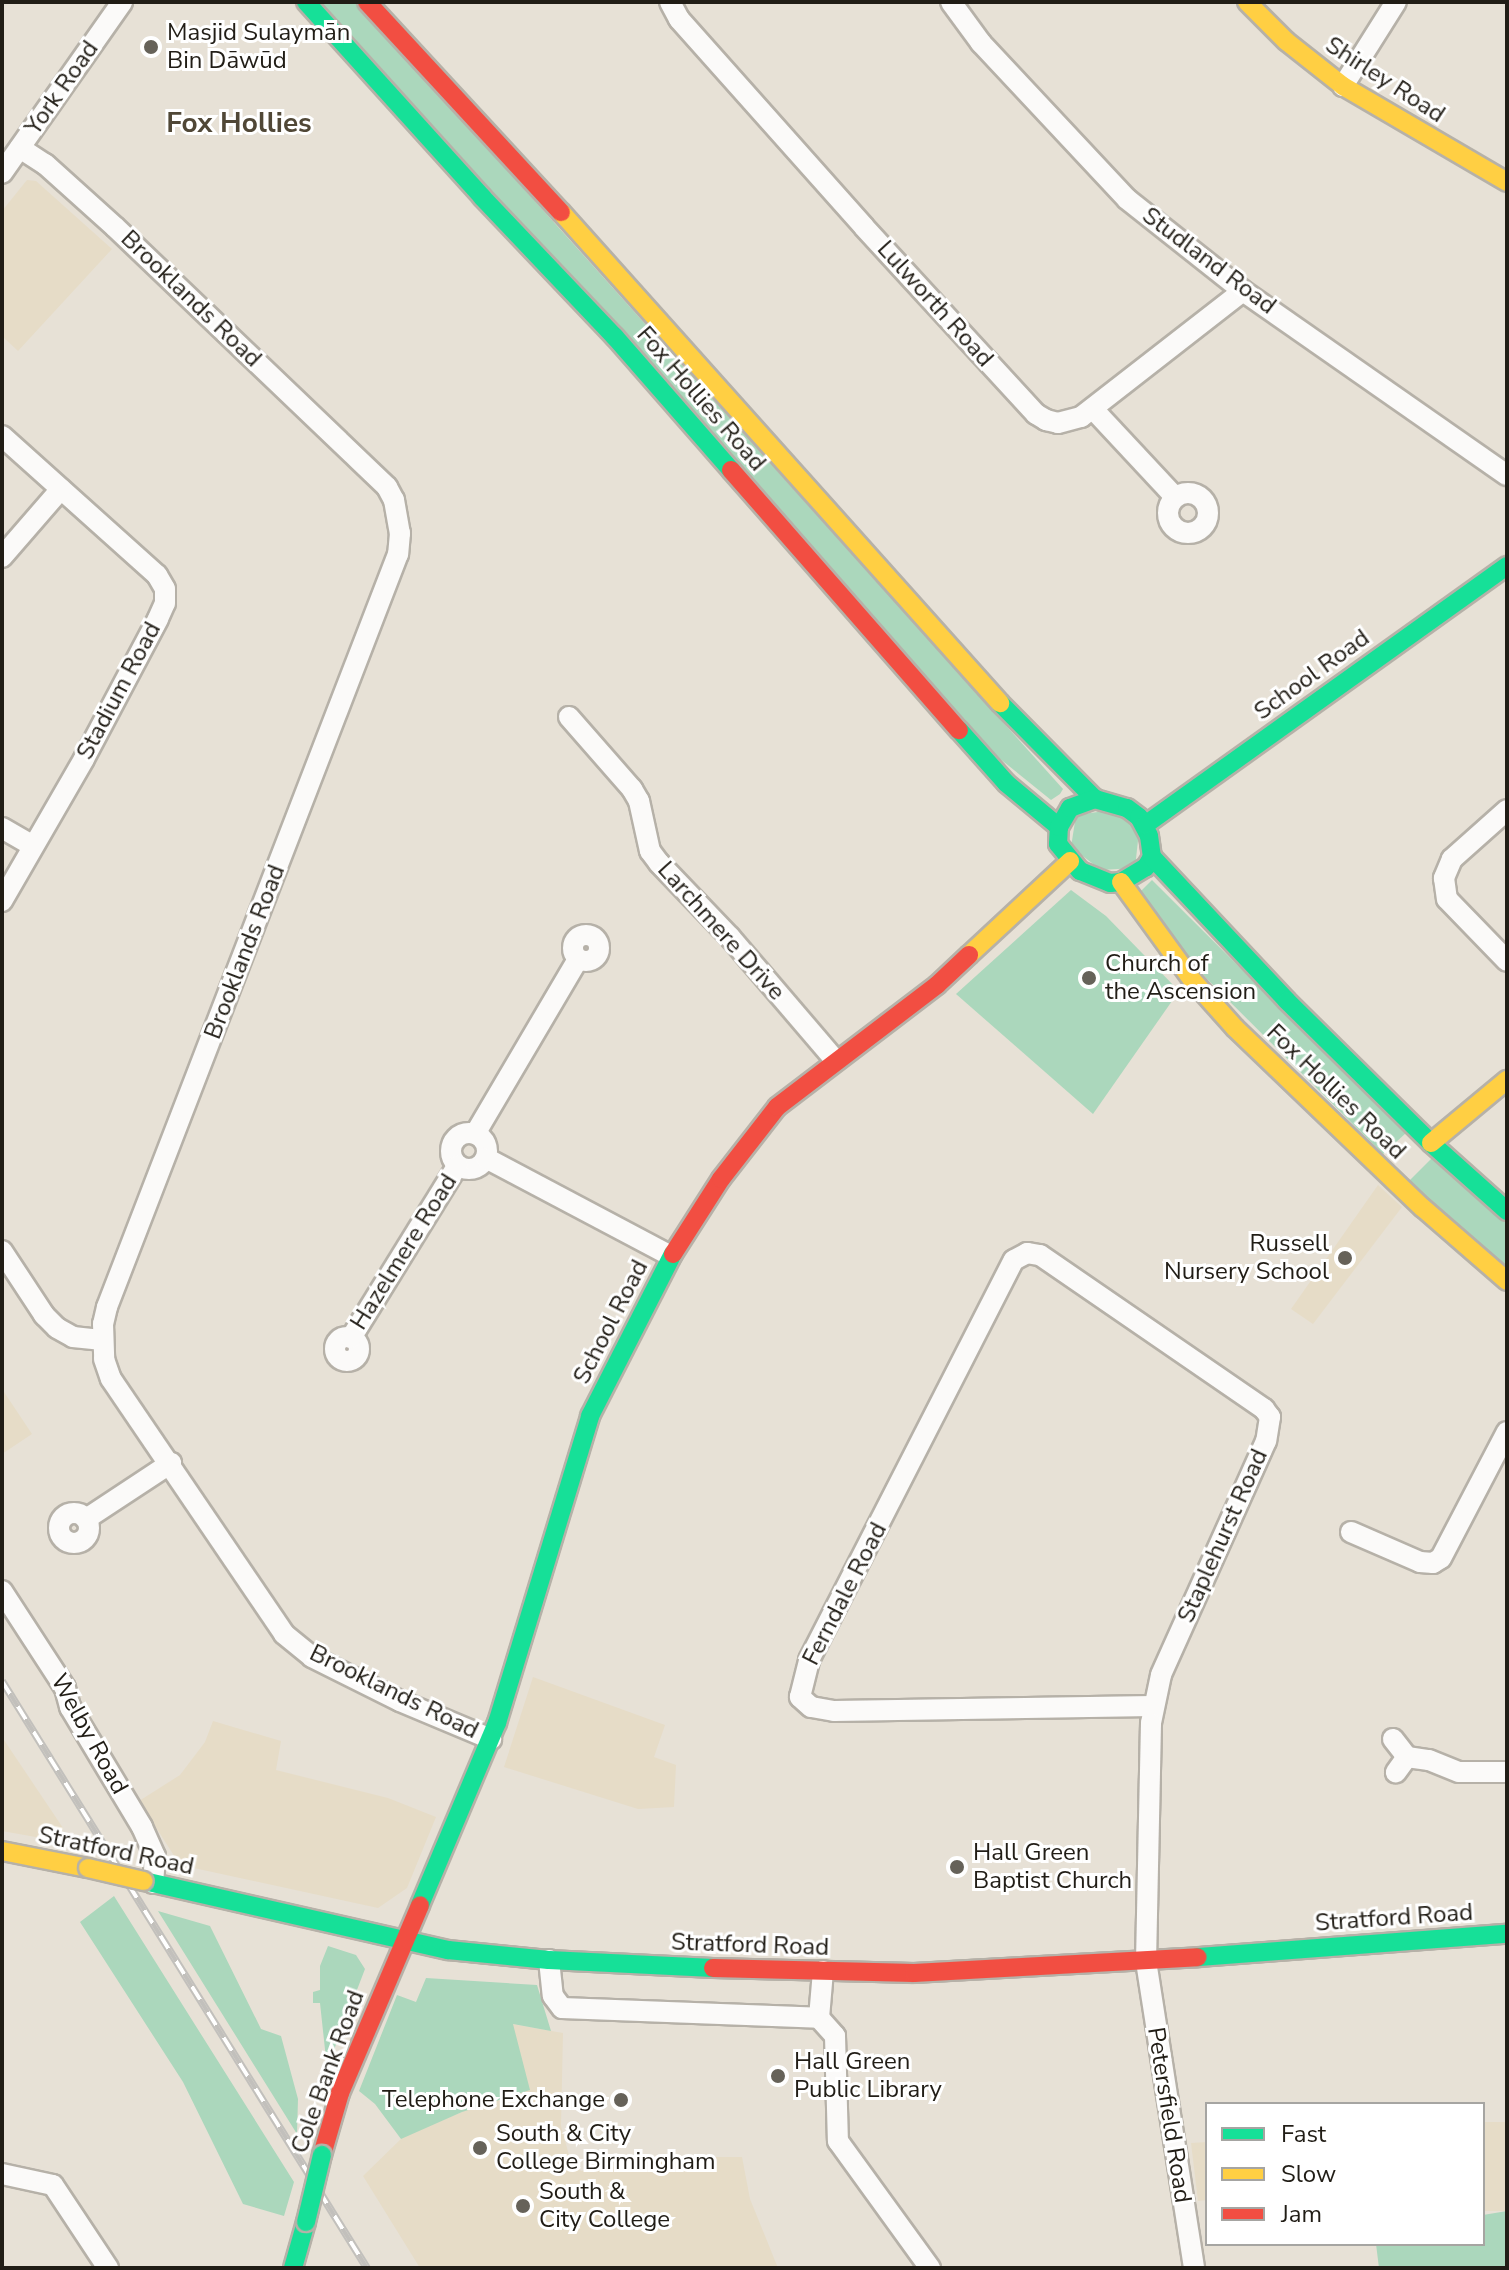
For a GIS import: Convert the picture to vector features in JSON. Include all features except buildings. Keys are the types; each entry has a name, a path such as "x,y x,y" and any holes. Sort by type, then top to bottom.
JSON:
{"main road":[{"name":"Fox Hollies Road","path":"306,2 615,337 1006,783 1059,827"},
{"name":"Fox Hollies Road","path":"367,2 520,167 1015,720 1095,799"},
{"name":"Shirley Road","path":"1247,2 1286,41 1343,86 1507,182"},
{"name":"School Road","path":"1145,825 1507,566"},
{"path":"1095,799 1127,808 1145,825 1152,857 1137,875 1121,882 1091,877 1070,861 1058,844 1059,827 1070,808 1095,799"},
{"name":"Fox Hollies Road","path":"1152,857 1287,1001 1431,1143 1507,1211"},
{"name":"School Road","path":"403,1941 491,1739 590,1416 671,1256 721,1179 777,1107 937,985 1070,861"},
{"name":"Fox Hollies Road","path":"1121,882 1193,981 1235,1028 1395,1181 1507,1281"},
{"path":"1395,1181 1431,1143 1507,1080"},
{"name":"Stratford Road","path":"2,1851 448,1950 549,1960 914,1973 1146,1961 1507,1934"},
{"name":"Cole Bank Road","path":"293,2268 340,2093 403,1941"}],"street":[{"name":"York Road","path":"4,168 122,2"},
{"name":"Lulworth Road","path":"670,2 689,31 1036,414 1058,423 1081,417 1243,291"},
{"name":"Studland Road","path":"951,2 981,43 1127,199 1243,291 1507,475"},
{"path":"1343,86 1396,2"},
{"name":"Brooklands Road","path":"20,148 45,164 115,227 387,487 398,515 400,533 398,554 107,1307 103,1340 111,1379 171,1463 284,1634 312,1657 400,1701 491,1739"},
{"path":"1093,409 1175,497"},
{"name":"Stadium Road","path":"2,436 157,575 165,589 165,603 84,759 31,845 2,901"},
{"path":"2,557 61,489"},
{"name":"Larchmere Drive","path":"569,717 632,789 639,801 650,851 659,863 730,937 835,1060"},
{"path":"1507,810 1452,859 1444,878 1447,899 1507,961"},
{"path":"2,828 31,845"},
{"name":"Hazelmere Road","path":"475,1134 578,959"},
{"name":"Hazelmere Road","path":"463,1134 475,1134 487,1147 486,1158 473,1169 458,1165 452,1154 453,1142 463,1134"},
{"path":"486,1158 671,1256"},
{"name":"Hazelmere Road","path":"351,1338 458,1165"},
{"path":"2,1251 44,1315 57,1328 73,1337 103,1340"},
{"name":"Staplehurst Road","path":"1014,1260 1027,1253 1040,1255 1264,1409 1270,1417 1266,1441 1161,1675 1153,1706 1146,1961"},
{"name":"Ferndale Road","path":"1014,1260 809,1660 800,1697 811,1707 834,1711 1153,1706"},
{"path":"1351,1532 1420,1562 1433,1563 1441,1558 1507,1432"},
{"path":"86,1519 171,1463"},
{"name":"Welby Road","path":"2,1591 65,1688 70,1707 142,1827 155,1856 149,1882"},
{"path":"1393,1739 1402,1764 1429,1760 1459,1772 1507,1772"},
{"path":"549,1960 553,1996 562,2008 819,2018 835,2036 838,2141 930,2268"},
{"name":"Petersfield Road","path":"1146,1961 1194,2268"},
{"path":"819,2018 823,1971"},
{"path":"2,2174 28,2177 53,2185 108,2268"}],"shaded area":[{"path":"27,180 36,181 112,249 18,351 2,336 2,211"},
{"name":"Russell Nursery School","path":"1378,1185 1402,1207 1313,1324 1291,1309"},
{"path":"2,1389 32,1434 2,1454"},
{"path":"533,1677 665,1725 654,1757 676,1765 674,1807 638,1809 504,1767"},
{"path":"213,1721 281,1741 276,1770 388,1798 436,1817 407,1888 378,1908 180,1865 139,1801 180,1775 205,1742"},
{"path":"2,1737 63,1828 58,1841 2,1831"},
{"name":"South & City College Birmingham","path":"512,2024 563,2033 561,2126 570,2159 581,2171 693,2157 742,2157 750,2199 778,2268 420,2268 363,2176 404,2136 462,2112"},
{"path":"1485,2122 1507,2122 1507,2211 1485,2211"},
{"path":"1205,2142 1205,2200 1198,2201 1191,2143"}],"green space":[{"path":"317,2 356,2 1063,789 1060,794 1051,800 994,754"},
{"path":"1112,810 1139,831 1135,868 1101,870 1071,847 1076,815"},
{"path":"1152,880 1406,1133 1383,1154 1206,978 1139,893"},
{"path":"1071,890 1106,916 1179,991 1093,1114 956,994"},
{"path":"1433,1157 1507,1223 1507,1269 1409,1181"},
{"path":"114,1896 294,2182 284,2216 243,2204 183,2082 80,1922"},
{"path":"158,1911 210,1926 261,2029 281,2036 298,2099 297,2134"},
{"path":"328,1946 356,1955 365,1969 327,2068 320,2003 313,2003 313,1992 320,1990 320,1966"},
{"path":"426,1978 537,1985 551,2031 513,2024 530,2090 462,2112 401,2139 375,2104 359,2091 397,1995 416,2002"},
{"path":"1507,2211 1507,2268 1379,2268 1376,2246 1485,2246 1485,2215"}],"railway":[{"path":"2,1681 367,2268"}],"traffic: fast":[{"path":"306,2 482,197 615,337 731,470"},
{"path":"1145,825 1507,566"},
{"path":"1000,703 1095,799"},
{"path":"959,730 1006,783 1059,827"},
{"path":"1095,799 1127,808 1139,817 1149,836 1152,857 1146,867 1121,882 1110,883 1080,871 1058,844 1059,827 1070,808 1095,799"},
{"path":"1152,857 1287,1001 1431,1143 1507,1211"},
{"path":"420,1905 497,1723 590,1416 673,1254"},
{"path":"144,1881 448,1950 549,1960 713,1968"},
{"path":"1198,1957 1507,1934"},
{"path":"306,2222 322,2155"},
{"path":"293,2268 306,2222"}],"traffic: slow":[{"path":"1247,2 1286,41 1343,86 1507,182"},
{"path":"561,212 1000,703"},
{"path":"969,955 1070,861"},
{"path":"1121,882 1193,981 1235,1028 1423,1208 1507,1281"},
{"path":"1431,1143 1507,1080"},
{"path":"2,1851 88,1868"},
{"path":"88,1868 144,1881"}],"traffic: jam":[{"path":"367,2 561,212"},
{"path":"731,470 959,730"},
{"path":"673,1254 721,1179 777,1107 937,985 969,955"},
{"path":"322,2155 340,2093 420,1905"},
{"path":"713,1968 914,1973 1198,1957"}],"place":[{"name":"Masjid Sulaymān Bin Dāwūd","path":"151,47"},
{"name":"Church of the Ascension","path":"1089,978"},
{"name":"Russell Nursery School","path":"1345,1258"},
{"name":"Hall Green Baptist Church","path":"957,1867"},
{"name":"Hall Green Public Library","path":"778,2076"},
{"name":"Telephone Exchange","path":"621,2100"},
{"name":"South & City College Birmingham","path":"480,2148"},
{"name":"South & City College","path":"523,2206"}],"district":[{"name":"Fox Hollies","path":"239,123"}]}
